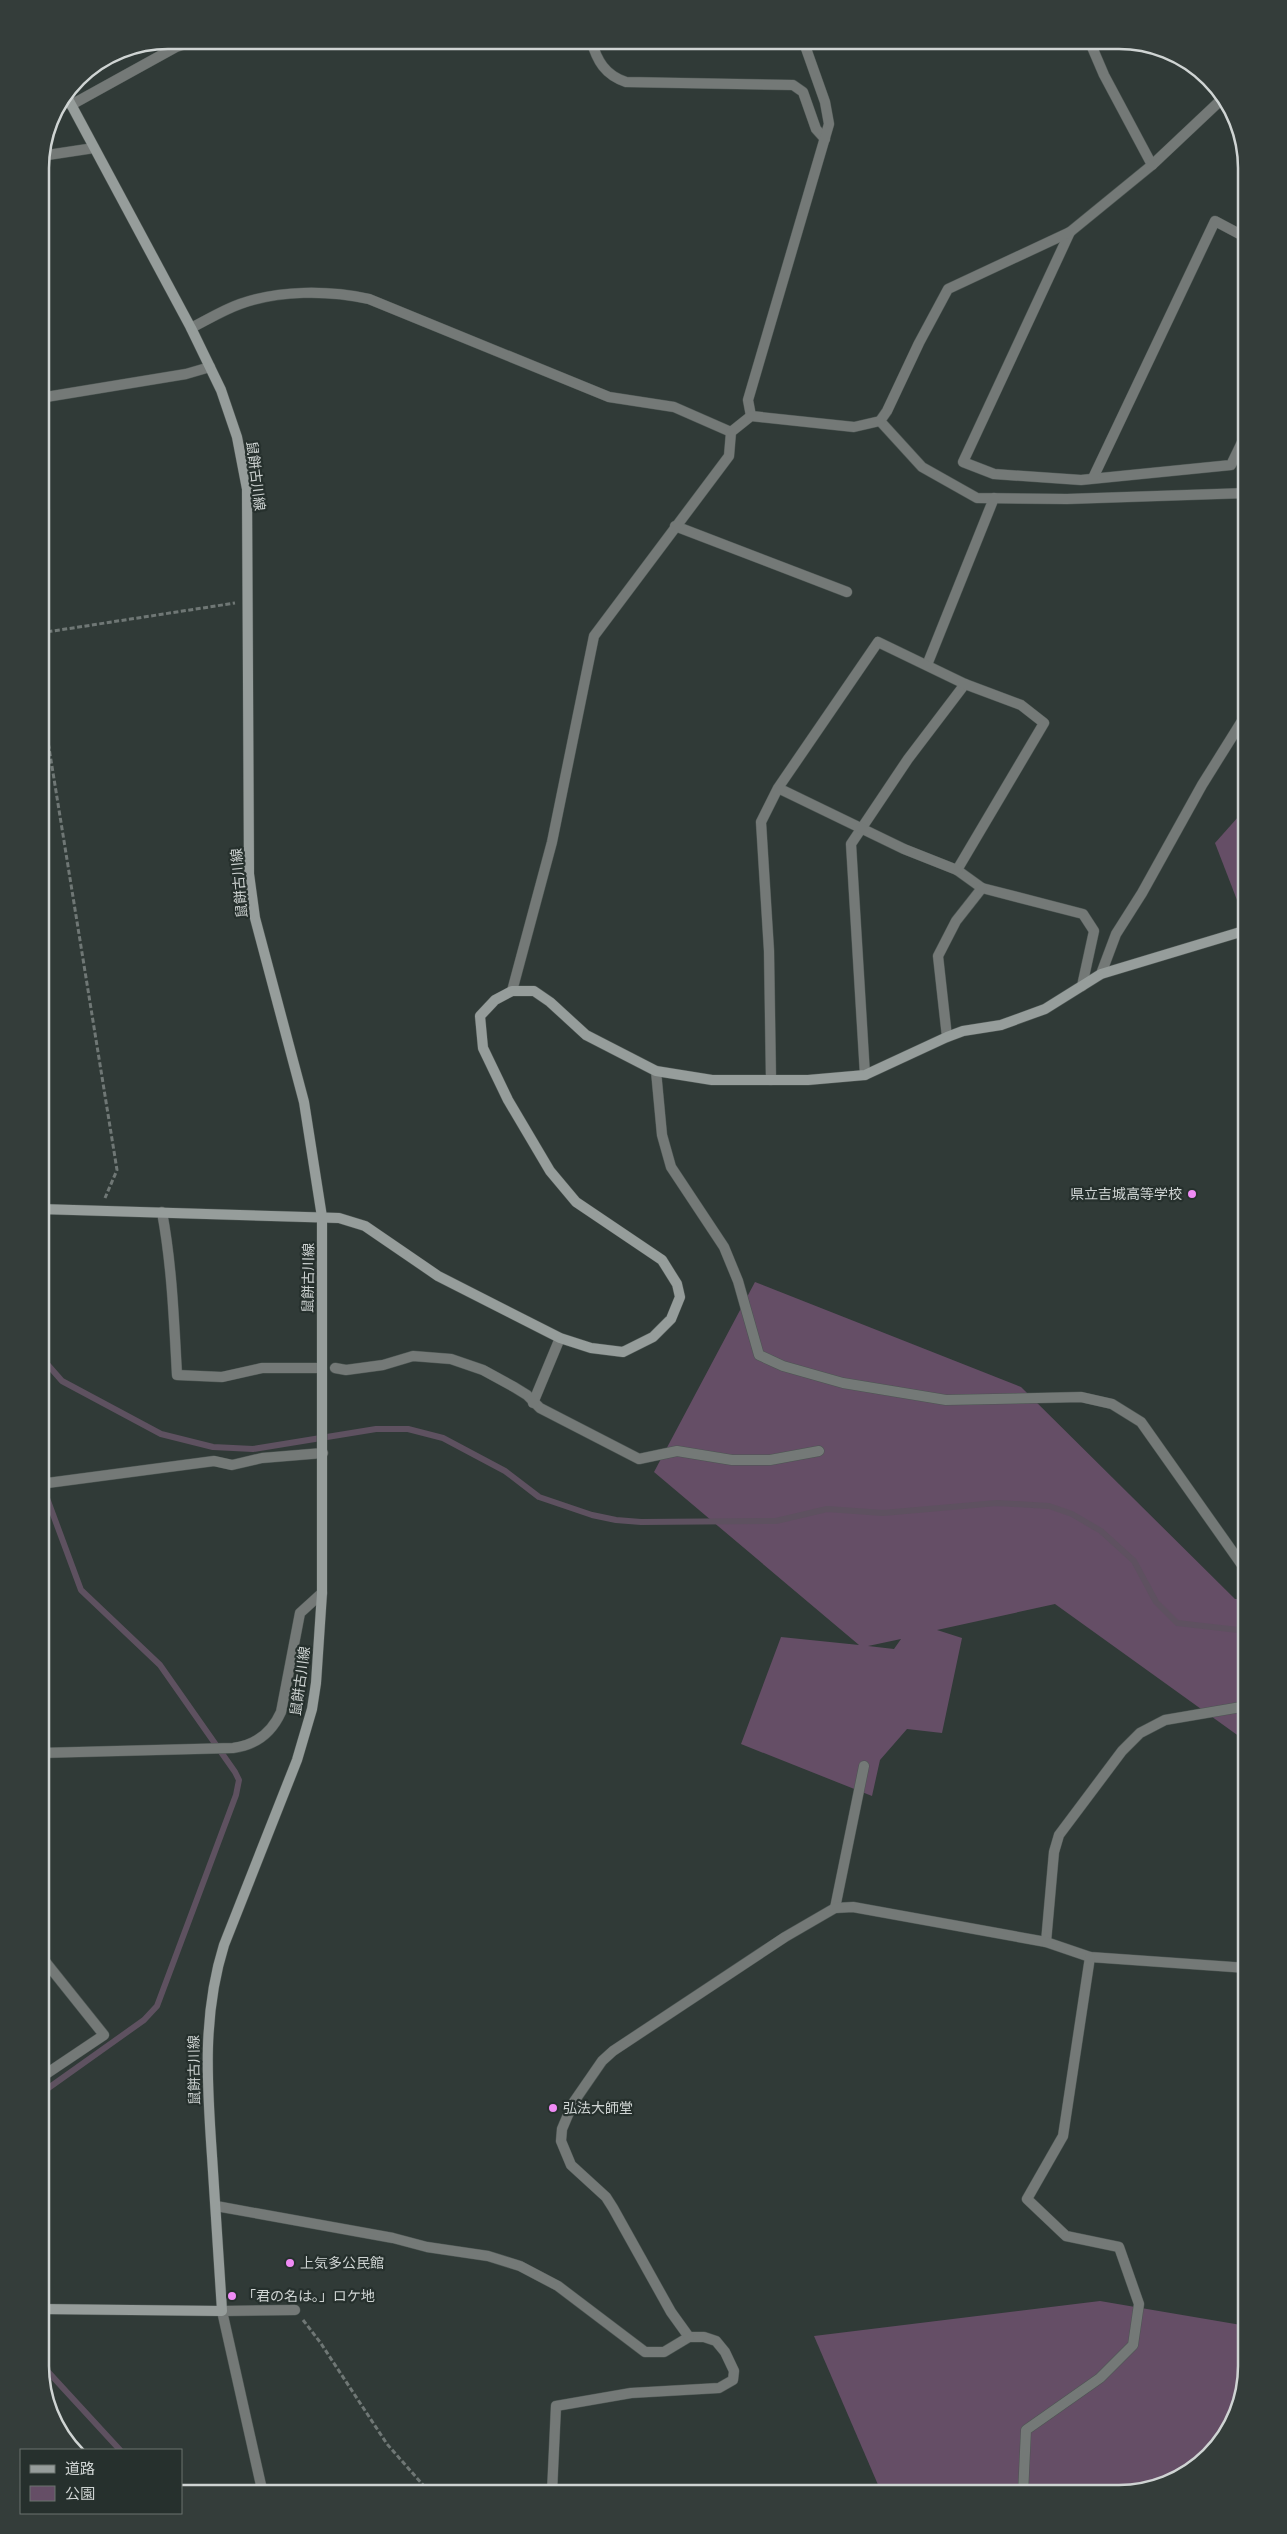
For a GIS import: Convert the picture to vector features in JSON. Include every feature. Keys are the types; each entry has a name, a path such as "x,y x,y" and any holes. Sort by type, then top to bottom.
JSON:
{"main road":[{"name":"鼠餅古川線","path":"69,102 210,367 231,412 243,464 246,489 249,601 247,766 249,874 255,918 304,1102 322,1217 320,1368 323,1452 322,1593 316,1683 305,1734 224,1945 212,1990 206,2040 222,2311"},
{"path":"49,1209 339,1218 365,1226 438,1276 560,1338 591,1348 623,1352 653,1337 671,1319 680,1296 677,1284 662,1260 576,1202 550,1171 508,1100 483,1048 480,1016 495,1000 512,991 534,991 550,1002 586,1035 656,1071 712,1080 808,1080 865,1074 963,1031 1002,1025 1045,1009 1101,974 1238,933"},
{"path":"49,2309 222,2311"}],"street":[{"path":"71,105 172,49"},
{"path":"594,49 598,60 606,70 614,78 626,82 793,84 804,92 816,129 825,139"},
{"path":"751,416 748,400 825,139 829,115 806,49"},
{"path":"1093,49 1104,76 1152,165"},
{"path":"512,991 552,842 594,636 729,456 731,432 751,416 854,426 880,421 887,411 948,289 1070,232 1152,165 1218,102"},
{"path":"50,155 94,148"},
{"path":"1093,478 1215,221 1238,233"},
{"path":"1070,232 963,462 994,474 1081,480 1230,465 1238,449"},
{"path":"191,328 240,304 295,293 338,292 369,299 609,397 674,407 731,432"},
{"path":"49,397 186,374 210,367"},
{"path":"880,421 922,468 977,498 1066,499 1238,493"},
{"path":"927,666 994,498"},
{"path":"676,526 847,592"},
{"path":"771,1080 769,950 761,822 778,788 878,642 965,684 1021,705 1044,723 957,870"},
{"path":"865,1074 851,844 908,758 965,684"},
{"path":"1101,974 1116,934 1142,894 1202,785 1238,727"},
{"path":"778,788 862,827 904,849 957,870 982,888 1083,914 1094,931 1082,986"},
{"path":"947,1038 938,956 956,921 982,888"},
{"path":"656,1071 662,1135 671,1167 724,1247 738,1281 759,1355 783,1366 843,1382 946,1400 1081,1396 1112,1404 1141,1422 1238,1559"},
{"path":"162,1212 171,1273 176,1375 222,1377 262,1368 320,1368"},
{"path":"534,1403 560,1338"},
{"path":"335,1368 346,1370 383,1365 413,1356 451,1359 483,1370 514,1386 528,1395 534,1403 639,1459 677,1451 732,1460 770,1460 819,1451"},
{"path":"49,1483 214,1461 232,1465 262,1458 323,1452"},
{"path":"49,1753 233,1748 262,1738 276,1722 285,1695 300,1613 322,1593"},
{"path":"1046,1942 1054,1852 1059,1835 1065,1824 1122,1751 1140,1734 1165,1720 1238,1708"},
{"path":"835,1908 864,1766"},
{"path":"689,2337 671,2312 606,2197 571,2166 563,2150 561,2141 562,2130 573,2103 587,2081 613,2051 786,1937 835,1908 853,1908 1046,1942 1090,1957 1238,1967"},
{"path":"1023,2485 1026,2430 1100,2378 1134,2345 1139,2304 1119,2247 1066,2236 1027,2199 1063,2136 1090,1957"},
{"path":"49,1966 104,2035 49,2072"},
{"path":"216,2206 393,2238 427,2247 482,2255 520,2266 558,2286 645,2352 664,2352 689,2337 704,2337 716,2342 726,2352 734,2371 733,2380 718,2388 631,2394 556,2406 552,2485"},
{"path":"261,2485 222,2311 295,2310"}],"path":[{"path":"49,632 249,601"},
{"path":"49,748 117,1170 99,1211"},
{"path":"295,2310 320,2342 387,2444 423,2485"}],"green space":[{"path":"1238,817 1238,900 1237,900 1215,843"},
{"path":"755,1282 1021,1387 1235,1599 1238,1599 1238,1736 1055,1604 937,1630 962,1638 942,1733 907,1729 880,1760 872,1796 741,1744 781,1637 859,1645 654,1472","holes":["901,1639 894,1649 868,1646"]},
{"path":"1100,2301 1238,2324 1237,2382 1232,2405 1226,2419 1209,2445 1185,2465 1158,2479 1127,2485 878,2485 814,2336"}],"waterway":[{"path":"49,1366 62,1381 161,1434 213,1447 253,1449 376,1429 408,1429 443,1438 505,1471 539,1497 592,1515 616,1520 641,1522 776,1521 827,1509 883,1513 997,1503 1049,1506 1072,1514 1101,1531 1134,1561 1156,1602 1177,1623 1238,1630"},
{"path":"49,1504 81,1590 160,1665 239,1780 236,1795 157,2006 144,2020 49,2088"},
{"path":"49,2373 119,2449"}],"place":[{"name":"県立吉城高等学校","path":"1192,1194"},
{"name":"弘法大師堂","path":"553,2108"},
{"name":"上気多公民館","path":"290,2263"},
{"name":"「君の名は。」ロケ地","path":"232,2296"}]}
